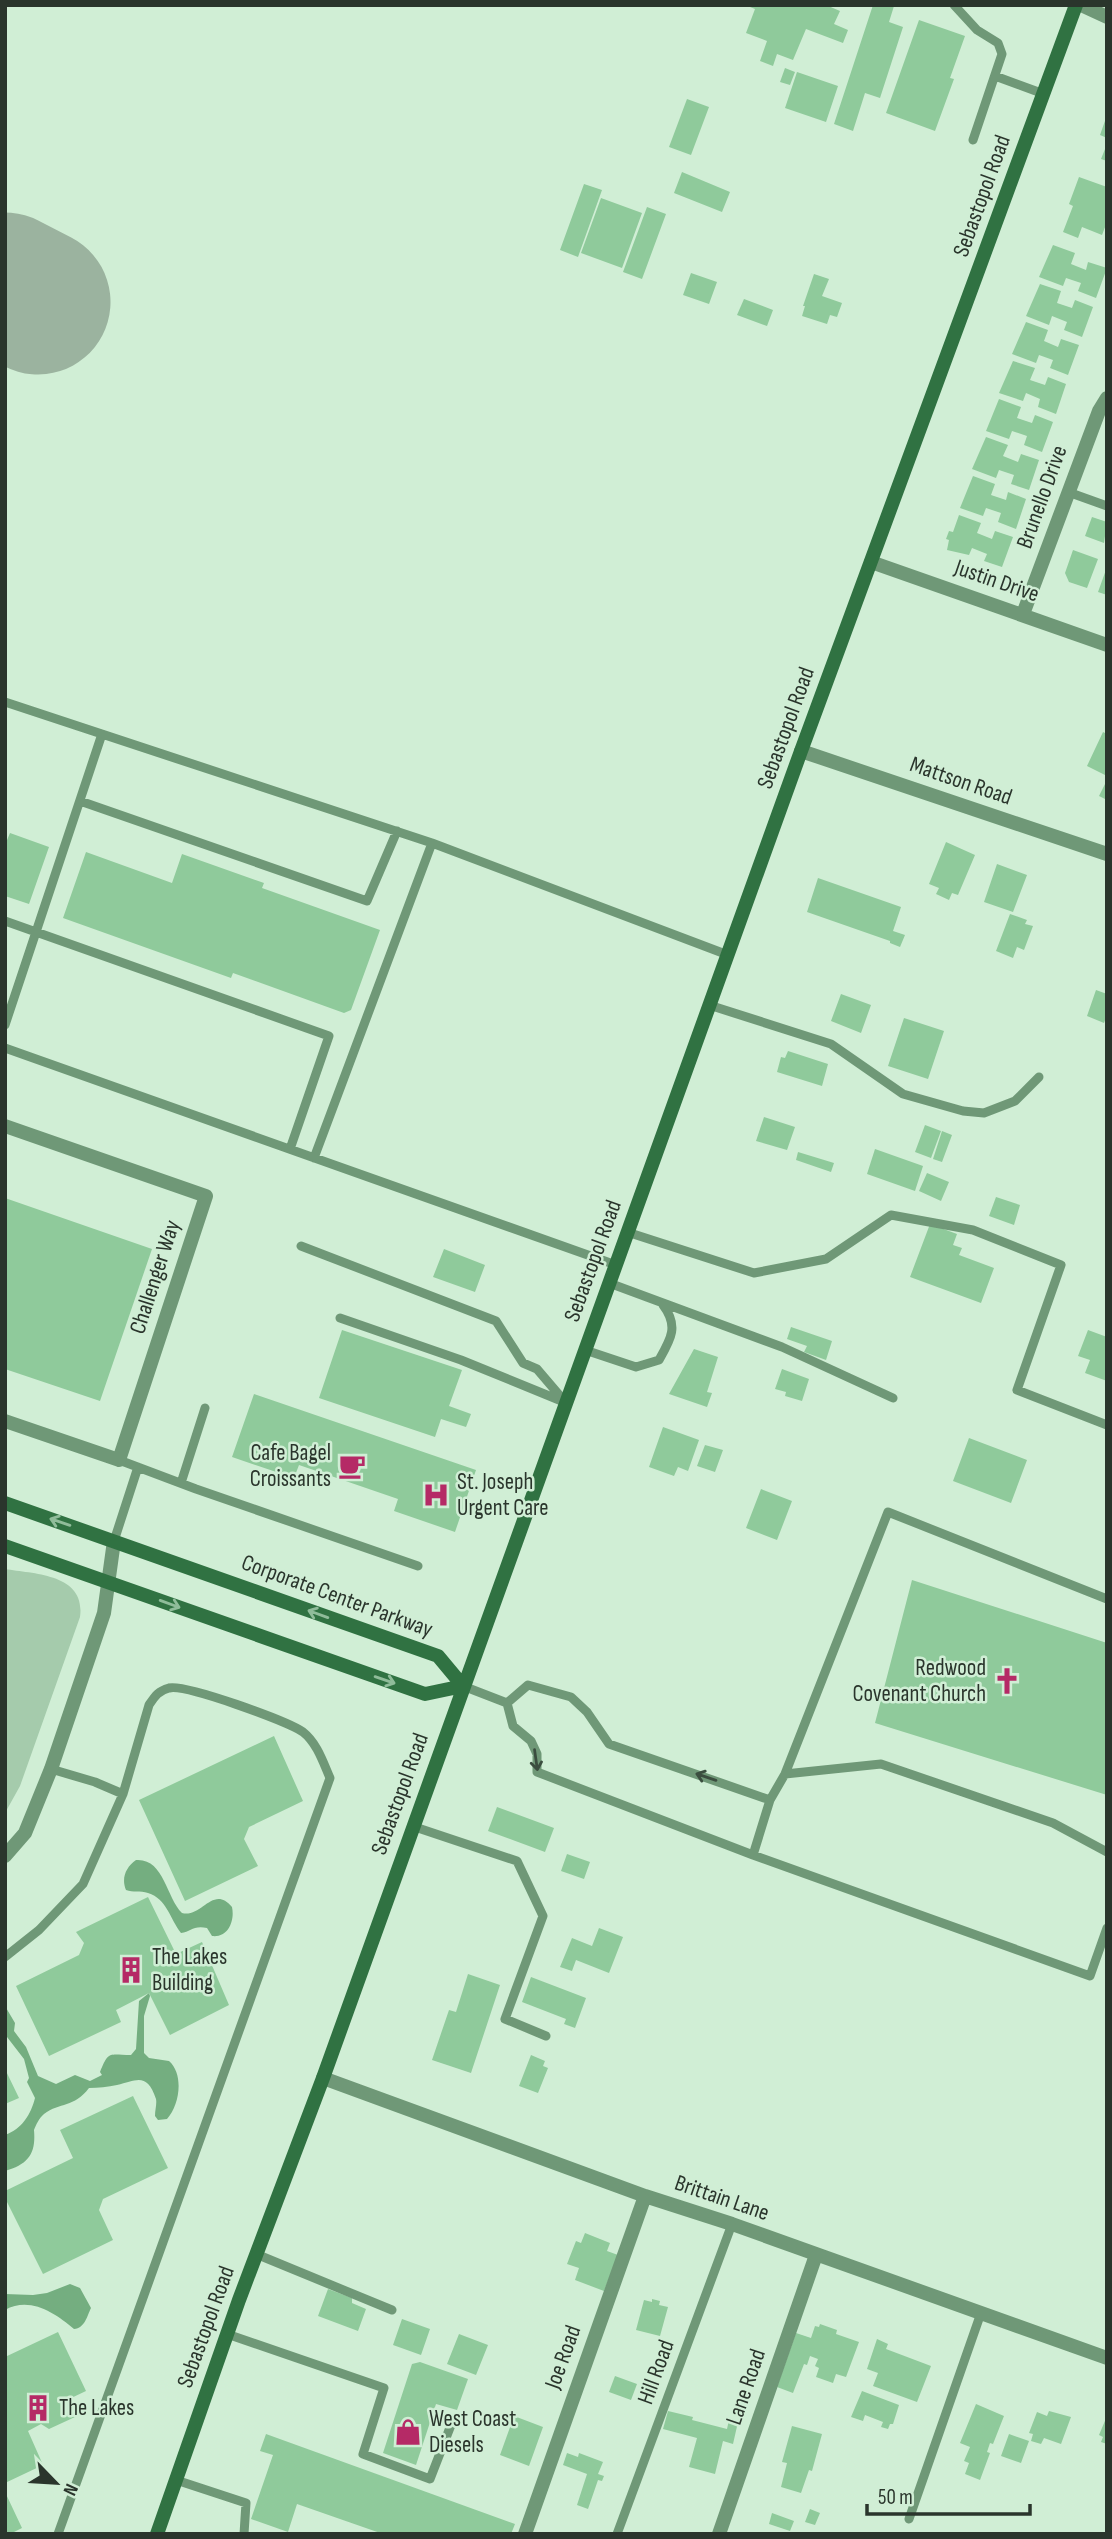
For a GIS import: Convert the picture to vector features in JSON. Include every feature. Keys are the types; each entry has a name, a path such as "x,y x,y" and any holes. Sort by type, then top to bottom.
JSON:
{"main road":[{"name":"Sebastopol Road","path":"157,2534 227,2334 323,2078 801,751 1078,5"},
{"name":"Corporate Center Parkway","path":"5,1503 438,1656 463,1686"},
{"path":"5,1546 425,1694 463,1686"}],"street":[{"path":"1078,5 1107,18"},
{"name":"Brunello Drive","path":"1023,614 1099,411 1107,398"},
{"name":"Justin Drive","path":"871,562 1107,645"},
{"name":"Mattson Road","path":"801,751 1107,854"},
{"name":"Challenger Way","path":"5,1126 206,1196 119,1460"},
{"path":"5,1421 119,1460"},
{"path":"5,1856 25,1833 51,1769 104,1613 114,1541"},
{"name":"Brittain Lane","path":"323,2078 645,2196 732,2224 1107,2358"},
{"name":"Joe Road","path":"525,2534 645,2196"},
{"name":"Lane Road","path":"719,2534 816,2255"}],"lane":[{"path":"954,5 977,30 999,43 1002,54 973,140"},
{"path":"995,76 1044,94"},
{"path":"1068,492 1107,506"},
{"path":"5,702 432,843 728,955"},
{"path":"5,1026 102,734"},
{"path":"80,801 367,901 397,831"},
{"path":"314,1158 432,843"},
{"path":"5,921 329,1036 290,1149"},
{"path":"709,1005 831,1044 903,1094 963,1111 984,1113 1015,1101 1039,1077"},
{"path":"5,1048 616,1265"},
{"path":"627,1232 754,1273 826,1259 891,1215 973,1230 1061,1265 1017,1390 1107,1424"},
{"path":"300,1246 496,1321 523,1363 537,1369 566,1403"},
{"path":"609,1283 782,1347 893,1398"},
{"path":"585,1350 636,1367 659,1360 673,1329 672,1317 662,1303"},
{"path":"340,1318 461,1360 566,1403"},
{"path":"181,1483 205,1408"},
{"path":"119,1460 418,1566"},
{"path":"114,1541 138,1467"},
{"path":"753,1855 770,1800 785,1774 888,1513 1107,1599"},
{"path":"506,1703 528,1685 570,1697 587,1712 609,1744 770,1800"},
{"path":"463,1686 506,1703"},
{"path":"5,1957 40,1930 83,1884 123,1794 149,1705 158,1692 172,1687 186,1689 252,1711 286,1723 303,1733 316,1747 330,1778 58,2534"},
{"path":"506,1703 513,1726 531,1741 534,1747 537,1754 537,1772 753,1855 1090,1976 1107,1928"},
{"path":"785,1774 881,1764 1052,1823 1107,1852"},
{"path":"51,1769 95,1782 123,1794"},
{"path":"412,1826 517,1861 543,1916 505,2019 546,2036"},
{"name":"Hill Road","path":"617,2534 732,2224"},
{"path":"256,2254 392,2310"},
{"path":"909,2519 981,2313"},
{"path":"227,2334 384,2388 363,2454 430,2479 452,2425"},
{"path":"176,2480 246,2503 244,2534"}],"shaded area":[{"path":"5,1569 43,1575 67,1584 80,1603 80,1617 20,1786 5,1813"},
{"path":"136,1860 153,1865 182,1913 196,1911 213,1900 225,1901 232,1907 232,1918 226,1931 212,1936 207,1928 202,1927 181,1933 160,1900 145,1892 126,1890 125,1873"},
{"path":"149,1993 144,2016 144,2053 149,2058 169,2061 178,2081 175,2106 167,2119 158,2120 155,2116 156,2099 153,2090 145,2081 136,2080 89,2088 78,2099 42,2116 34,2130 34,2145 29,2157 20,2165 5,2171 5,2135 25,2120 35,2098 27,2082 29,2078 24,2059 7,2037 5,2006 15,2023 14,2031 26,2047 38,2076 56,2084 75,2075 90,2081 102,2075 100,2072 108,2057 131,2055 136,2049 139,2001"},
{"path":"70,2284 80,2288 91,2308 78,2328 74,2329 42,2308 24,2305 5,2310 5,2294 47,2293"}],"building":[{"path":"745,5 826,5 840,11 834,24 848,30 843,43 806,29 793,60 777,54 773,66 760,61 767,41 746,33 755,9"},
{"path":"873,5 894,6 889,22 903,27 880,98 865,93 853,131 834,124"},
{"path":"919,20 965,36 950,78 954,79 935,131 886,113"},
{"path":"785,68 795,72 790,85 780,82"},
{"path":"797,72 838,86 826,122 785,108"},
{"path":"687,99 709,107 691,155 669,147"},
{"path":"1107,118 1107,138 1100,135"},
{"path":"1107,144 1107,161 1101,159"},
{"path":"682,172 730,192 722,212 674,193"},
{"path":"1079,177 1107,187 1107,222 1102,235 1082,227 1078,238 1063,232 1073,206 1069,204"},
{"path":"584,184 602,190 578,257 560,250"},
{"path":"601,198 642,213 622,268 581,253"},
{"path":"647,207 666,214 642,279 623,272"},
{"path":"1053,245 1075,253 1071,264 1086,270 1088,262 1107,268 1096,298 1078,291 1081,283 1066,278 1063,286 1039,277"},
{"path":"691,273 717,282 709,304 683,295"},
{"path":"814,274 829,279 822,296 842,303 837,317 830,315 827,324 802,316"},
{"path":"1040,284 1061,291 1057,303 1072,308 1075,300 1093,307 1082,337 1064,330 1067,322 1052,316 1049,325 1026,316"},
{"path":"744,299 773,310 767,326 737,315"},
{"path":"1026,322 1048,330 1044,341 1058,347 1061,339 1079,345 1068,375 1050,368 1053,360 1039,355 1036,363 1012,354"},
{"path":"1013,361 1035,368 1030,380 1045,385 1048,377 1066,384 1056,414 1038,407 1040,399 1026,393 1023,401 999,393"},
{"path":"999,399 1021,407 1017,418 1032,423 1035,415 1053,422 1042,452 1024,445 1027,436 1012,431 1009,439 986,431"},
{"path":"986,437 1008,445 1003,456 1018,462 1021,454 1039,460 1029,490 1011,484 1014,475 999,470 996,478 972,469"},
{"path":"973,476 995,484 991,495 1006,500 1008,492 1026,499 1016,529 998,522 1001,513 986,508 983,516 960,508"},
{"path":"959,515 981,523 977,533 992,539 995,531 1013,537 1002,567 984,561 987,554 972,548 969,555 947,550 949,540 946,539 949,531 953,532"},
{"path":"1092,517 1107,522 1104,543 1085,536"},
{"path":"1073,550 1098,559 1087,588 1069,582 1065,573"},
{"path":"1107,567 1107,595 1098,592"},
{"path":"1103,732 1107,734 1107,776 1087,766"},
{"path":"1107,780 1107,800 1099,796"},
{"path":"10,833 49,847 29,904 5,896 5,845"},
{"path":"946,842 975,855 958,895 952,893 949,900 936,894 939,888 929,884"},
{"path":"86,852 172,883 182,854 264,883 262,888 380,930 351,1010 344,1013 233,973 231,978 63,918"},
{"path":"997,864 1027,875 1013,912 984,902"},
{"path":"818,878 901,907 893,931 905,935 900,947 807,912"},
{"path":"1010,914 1027,920 1025,924 1033,926 1024,950 1017,947 1013,958 996,951"},
{"path":"1096,990 1107,994 1107,1015 1104,1023 1087,1016"},
{"path":"841,994 871,1005 861,1033 831,1021"},
{"path":"904,1018 944,1031 928,1079 888,1066"},
{"path":"788,1051 828,1064 822,1086 777,1072 781,1057 785,1058"},
{"path":"764,1117 795,1127 787,1150 756,1141"},
{"path":"925,1125 941,1131 931,1158 915,1152"},
{"path":"942,1131 952,1135 942,1162 933,1159"},
{"path":"875,1149 923,1166 915,1191 867,1174"},
{"path":"798,1152 834,1163 831,1172 796,1160"},
{"path":"927,1173 949,1182 941,1201 919,1191"},
{"path":"996,1197 1020,1205 1014,1225 989,1216"},
{"path":"5,1198 152,1249 100,1401 5,1369"},
{"path":"930,1224 957,1234 953,1245 962,1248 959,1255 994,1268 981,1303 910,1277"},
{"path":"444,1249 485,1265 475,1292 433,1277"},
{"path":"791,1327 832,1341 826,1360 804,1352 807,1346 787,1339"},
{"path":"342,1330 462,1370 449,1406 471,1414 466,1427 441,1419 435,1437 319,1398"},
{"path":"1088,1330 1107,1337 1107,1381 1085,1373 1090,1360 1078,1356"},
{"path":"694,1349 718,1357 707,1392 712,1393 707,1407 669,1394"},
{"path":"782,1369 809,1379 802,1401 785,1396 786,1392 775,1389"},
{"path":"254,1394 476,1470 455,1532 394,1511 398,1499 299,1465 294,1478 232,1457"},
{"path":"663,1427 699,1440 688,1471 678,1467 674,1476 649,1467"},
{"path":"969,1438 1027,1460 1011,1503 953,1481"},
{"path":"705,1445 723,1450 715,1472 697,1466"},
{"path":"761,1489 792,1501 777,1540 746,1528"},
{"path":"912,1580 1107,1643 1107,1795 875,1723"},
{"name":"The Lakes Building","path":"274,1736 303,1801 249,1827 244,1839 258,1866 185,1901 139,1800"},
{"path":"497,1807 554,1828 545,1852 488,1831"},
{"path":"567,1854 590,1862 584,1879 561,1871"},
{"name":"The Lakes Building","path":"148,1897 176,1954 202,1942 229,2005 170,2035 149,1993 116,2010 121,2022 49,2056 16,1986 79,1955 84,1943 76,1932"},
{"path":"599,1928 623,1937 609,1973 576,1960 572,1971 560,1967 572,1938 592,1946"},
{"path":"468,1974 500,1985 471,2073 432,2060 449,2010 456,2012"},
{"path":"531,1977 586,1998 575,2028 564,2024 566,2019 522,2002"},
{"path":"531,2055 545,2061 543,2066 548,2068 538,2093 519,2086"},
{"path":"5,2069 19,2098 5,2104"},
{"path":"133,2096 168,2168 103,2199 99,2210 113,2240 43,2274 5,2198 5,2191 73,2158 60,2130"},
{"path":"585,2233 610,2243 607,2251 618,2255 604,2291 575,2280 579,2268 567,2264 576,2241 581,2243"},
{"path":"328,2289 352,2298 352,2303 366,2309 358,2331 318,2316"},
{"path":"652,2299 660,2301 659,2305 668,2307 660,2336 636,2330 644,2300 652,2302"},
{"path":"402,2319 430,2329 421,2355 393,2345"},
{"path":"820,2324 837,2330 836,2334 859,2342 846,2377 836,2374 833,2383 816,2377 819,2368 815,2366 818,2359 810,2356 807,2365 804,2364 793,2393 777,2387 796,2333 811,2338 815,2326 819,2327"},
{"name":"The Lakes","path":"58,2332 86,2391 67,2400 75,2417 49,2429 41,2424 28,2431 43,2465 5,2483 5,2357"},
{"path":"459,2334 488,2345 476,2375 447,2364"},
{"path":"877,2339 888,2344 886,2349 931,2366 917,2402 873,2386 878,2373 867,2369"},
{"name":"West Coast Diesels","path":"420,2362 468,2379 457,2410 436,2404 416,2465 383,2453 412,2364"},
{"path":"615,2376 637,2384 631,2400 609,2392"},
{"path":"642,2383 650,2386 645,2395 638,2392"},
{"path":"862,2391 899,2405 893,2424 890,2424 888,2429 881,2427 883,2422 865,2415 863,2421 851,2417"},
{"path":"976,2404 1004,2416 993,2444 990,2443 987,2452 990,2453 980,2480 965,2474 969,2463 964,2461 970,2447 960,2443"},
{"path":"668,2411 727,2429 729,2420 738,2422 733,2444 723,2441 715,2474 689,2467 697,2438 663,2429"},
{"path":"1049,2411 1071,2417 1061,2444 1044,2438 1041,2444 1031,2441 1033,2434 1029,2433 1037,2412 1047,2416"},
{"path":"514,2416 543,2427 529,2466 500,2455"},
{"path":"1107,2416 1107,2444 1101,2442 1103,2437 1099,2435"},
{"path":"792,2426 822,2434 812,2471 809,2470 801,2493 781,2487 787,2463 782,2462"},
{"path":"266,2434 515,2524 511,2534 383,2534 297,2504 288,2532 251,2519 273,2455 260,2451"},
{"path":"1009,2434 1029,2441 1021,2463 1001,2456"},
{"path":"567,2453 578,2457 579,2453 603,2462 598,2474 604,2476 602,2481 598,2480 588,2509 577,2505 587,2474 563,2465"},
{"path":"5,2492 22,2528 10,2534 5,2534"},
{"path":"810,2509 820,2513 815,2525 805,2522"},
{"path":"772,2513 794,2521 790,2531 769,2524"}],"runway":[{"path":"5,285 38,302"}],"place":[{"name":"Cafe Bagel Croissants","path":"352,1466"},
{"name":"St. Joseph Urgent Care","path":"436,1495"},
{"name":"Redwood Covenant Church","path":"1007,1681"},
{"name":"The Lakes Building","path":"131,1970"},
{"name":"The Lakes","path":"38,2408"},
{"name":"West Coast Diesels","path":"408,2432"}]}
